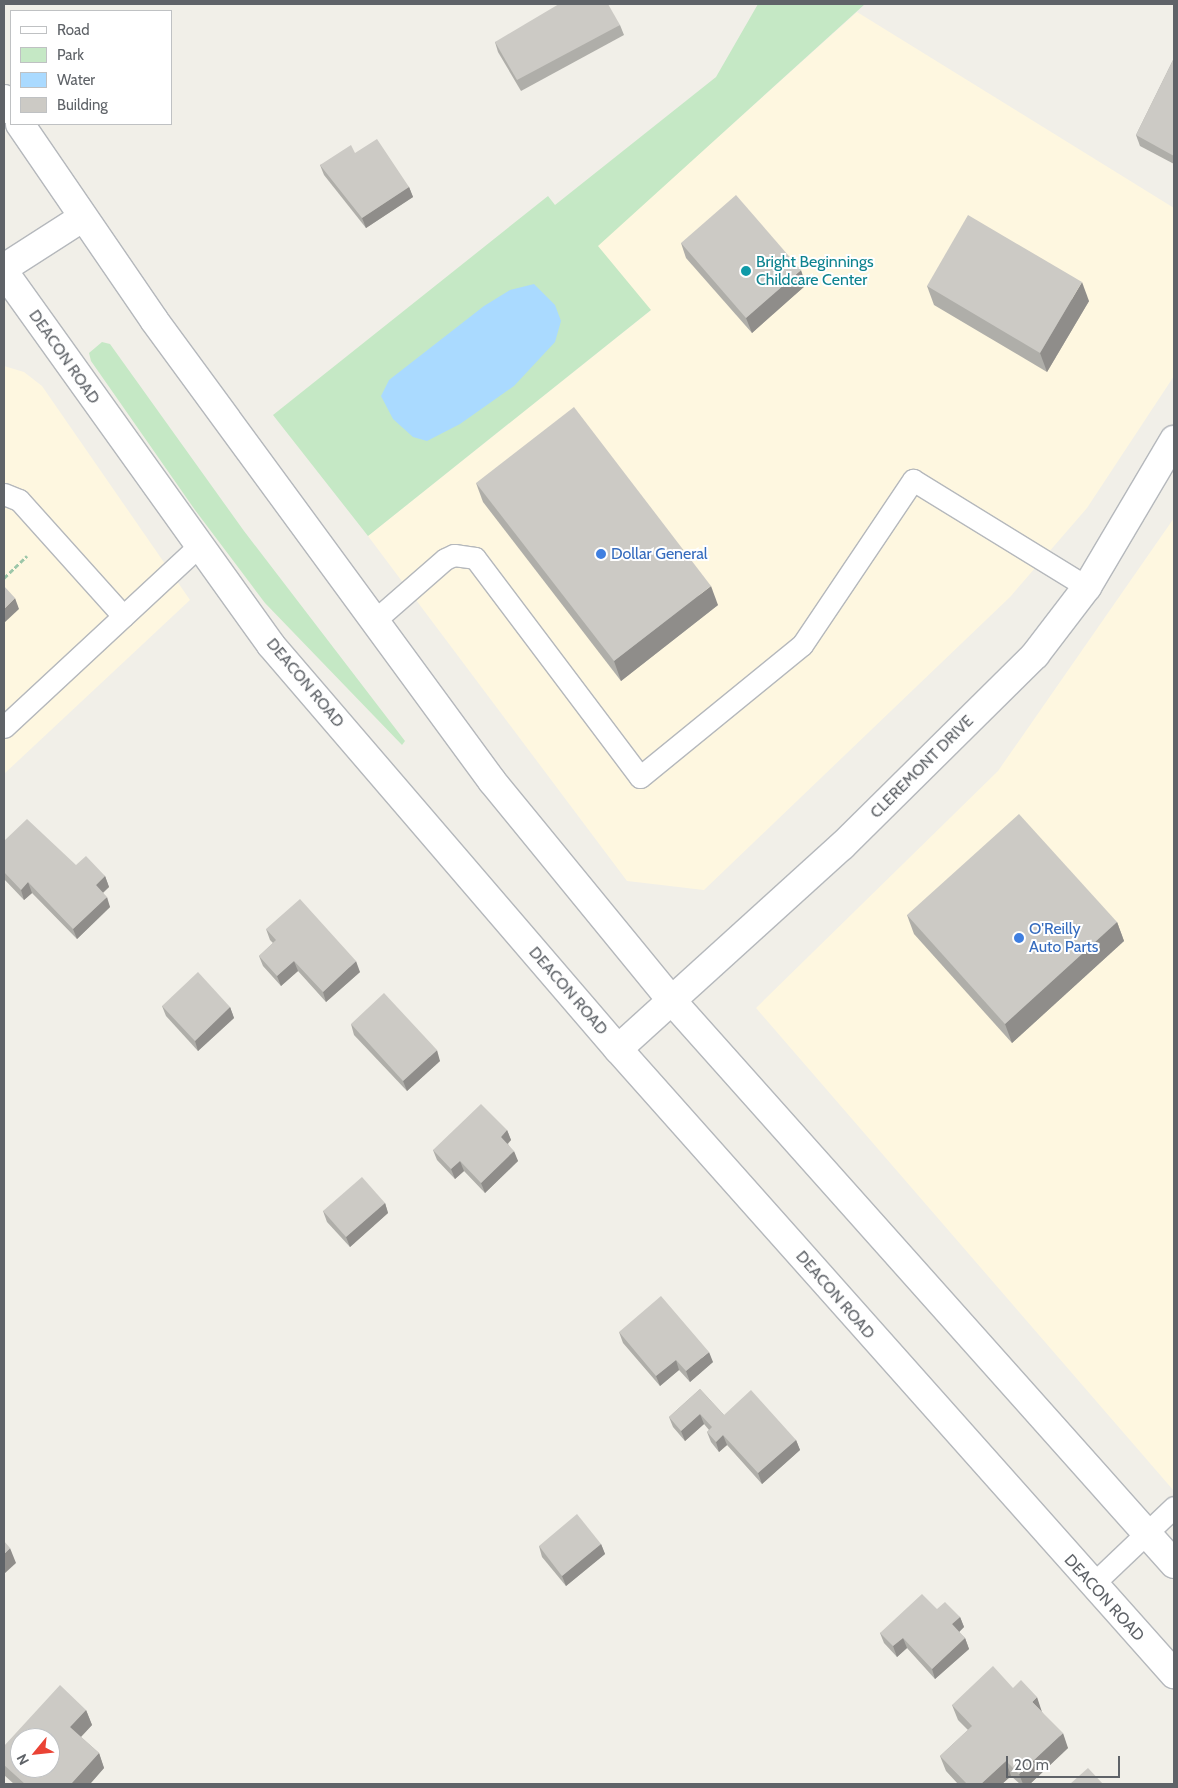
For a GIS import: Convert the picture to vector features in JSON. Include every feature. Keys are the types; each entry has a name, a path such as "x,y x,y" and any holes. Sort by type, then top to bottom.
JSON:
{"main road":[{"path":"21,125 82,218 492,781 673,1002 1174,1564"},
{"path":"4,268 82,218"},
{"name":"DEACON ROAD","path":"4,272 198,547 272,644 618,1049 1092,1586 1174,1674"},
{"name":"CLEREMONT DRIVE","path":"618,1049 673,1002 842,846 1035,656 1087,587 1174,440"}],"lane":[{"path":"374,620 445,560 454,555 475,558 640,777 802,645 912,480 1087,587"},
{"path":"4,494 19,500 123,616"},
{"path":"4,728 198,547"},
{"path":"1092,1586 1174,1507"}],"shaded area":[{"path":"857,12 1174,208 1174,376 1087,508 1010,597 704,890 627,881 368,536 650,311 597,246"},
{"path":"4,366 24,372 42,386 190,600 4,774"},
{"path":"1174,518 1174,1491 756,1008 998,771"}],"green space":[{"path":"758,4 865,4 598,246 651,310 368,536 273,415 548,196 555,205 716,77"},
{"path":"102,342 110,344 244,531 405,741 402,745 265,603 195,510 91,361 89,353"}],"water":[{"path":"534,284 555,305 561,321 555,342 514,386 460,424 427,441 413,437 393,419 381,396 389,380 484,306 510,290"}],"building":[{"path":"559,4 608,4 620,25 517,80 495,42"},
{"path":"1174,58 1174,156 1136,135"},
{"path":"377,139 409,187 362,218 320,165 351,145 355,153"},
{"name":"Bright Beginnings Childcare Center","path":"736,195 801,270 746,318 681,243"},
{"path":"968,215 1082,282 1040,353 927,286"},
{"name":"Dollar General","path":"574,407 711,586 614,661 476,483"},
{"path":"4,586 15,598 4,609"},
{"name":"O'Reilly Auto Parts","path":"1019,814 1117,922 1005,1024 907,915"},
{"path":"27,819 76,865 86,856 105,876 96,885 107,897 73,929 28,882 21,890 4,872 4,841"},
{"path":"300,899 356,961 323,992 294,961 277,976 259,956 276,940 266,929"},
{"path":"198,972 230,1007 195,1041 162,1006"},
{"path":"384,993 437,1050 403,1081 351,1024"},
{"path":"481,1104 507,1130 501,1137 514,1151 481,1183 460,1161 451,1169 433,1150"},
{"path":"362,1177 385,1203 346,1237 323,1211"},
{"path":"661,1296 709,1352 686,1371 676,1360 656,1376 619,1332"},
{"path":"700,1389 724,1415 751,1390 796,1440 758,1473 723,1435 716,1442 707,1432 712,1427 700,1414 681,1431 669,1417"},
{"path":"577,1514 601,1544 562,1576 539,1546"},
{"path":"4,1541 10,1548 4,1554"},
{"path":"922,1594 937,1609 945,1602 960,1617 952,1624 965,1638 932,1669 903,1638 893,1646 880,1633"},
{"path":"993,1666 1013,1688 1021,1680 1037,1697 1032,1702 1063,1733 1019,1774 1006,1761 981,1784 967,1784 940,1756 972,1726 952,1705"},
{"path":"60,1685 86,1710 70,1727 99,1753 71,1784 25,1784 18,1778 60,1778 60,1728 21,1728"},
{"path":"10,1739 10,1770 4,1765 4,1746"},
{"path":"1088,1768 1103,1784 1070,1784"}],"place":[{"name":"Bright Beginnings Childcare Center","path":"746,271"},
{"name":"Dollar General","path":"601,554"},
{"name":"O'Reilly Auto Parts","path":"1019,938"}]}
